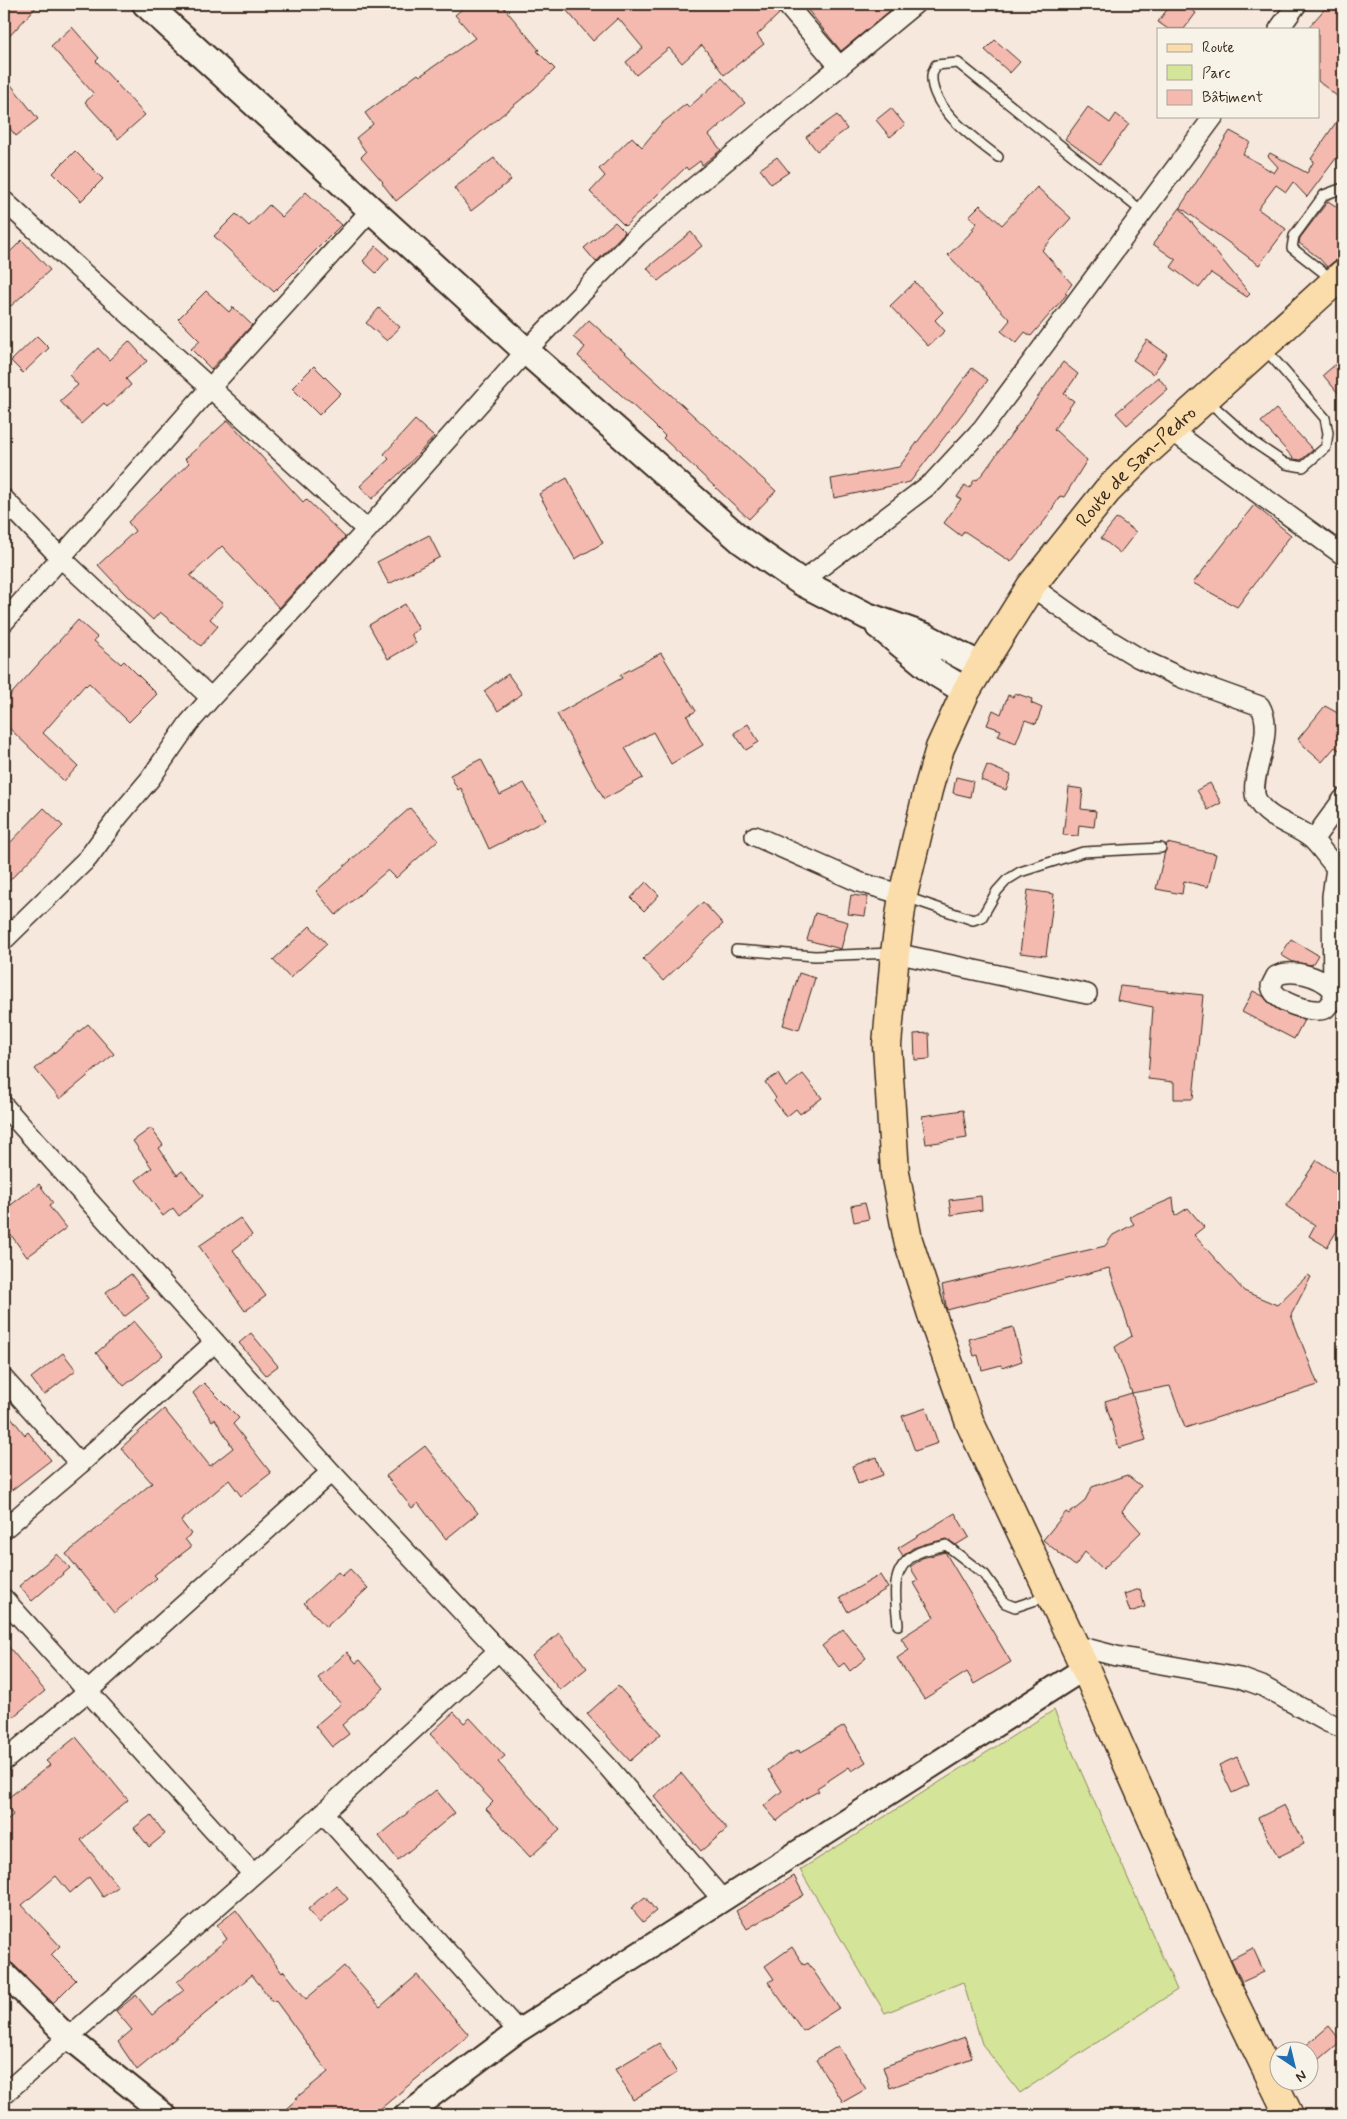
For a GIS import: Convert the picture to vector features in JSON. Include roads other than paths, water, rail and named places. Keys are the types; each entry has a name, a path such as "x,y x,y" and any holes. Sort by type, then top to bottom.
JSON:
{"main road":[{"path":"146,4 526,351 742,541 801,582 867,616 926,637 981,666"},
{"name":"Route de San-Pedro","path":"1289,2115 1226,1986 1051,1595 970,1423 908,1240 895,1173 888,1053 895,953 903,895 940,748 966,691 1031,586 1107,491 1171,430 1339,278"},
{"path":"867,616 918,660 966,691"}],"street":[{"path":"786,4 840,67"},
{"path":"4,940 88,858 118,816 150,778 189,723 210,698 367,530 526,351 637,236 915,4"},
{"path":"1280,28 1297,4"},
{"path":"801,582 933,482 982,429 1213,118"},
{"path":"4,201 367,530"},
{"path":"4,622 210,388 371,210"},
{"path":"1171,430 1343,555"},
{"path":"4,499 60,557 210,698"},
{"path":"1031,586 1094,631 1139,658 1182,678 1260,706 1266,721 1255,783 1256,800 1266,811 1313,840 1339,872 1332,896 1334,980 1332,988"},
{"path":"1313,840 1343,799"},
{"path":"755,836 859,882 903,895"},
{"path":"895,953 1087,994"},
{"path":"4,1106 331,1472 608,1767 722,1899"},
{"path":"4,1529 80,1464 215,1342"},
{"path":"4,1379 80,1464"},
{"path":"4,1761 87,1692 331,1472"},
{"path":"4,1599 253,1874"},
{"path":"4,2094 323,1813 498,1651"},
{"path":"406,2115 518,2031 722,1899 1079,1657 1116,1656 1240,1678 1262,1686 1327,1722 1343,1728"},
{"path":"323,1813 518,2031"},
{"path":"4,1973 68,2037 165,2115"}],"lane":[{"path":"998,157 966,131 948,113 936,93 931,75 936,65 958,63 1143,212"},
{"path":"1339,278 1292,248 1294,236 1324,195 1343,188"},
{"path":"1206,399 1256,444 1286,464 1303,467 1326,448 1328,433 1324,418 1263,347"},
{"path":"903,895 973,920 982,917 996,891 1007,880 1020,872 1083,852 1161,848"},
{"path":"736,950 815,956 895,953"},
{"path":"898,1625 895,1581 901,1568 916,1554 946,1545 985,1576 1006,1603 1015,1607 1051,1595"}]}
